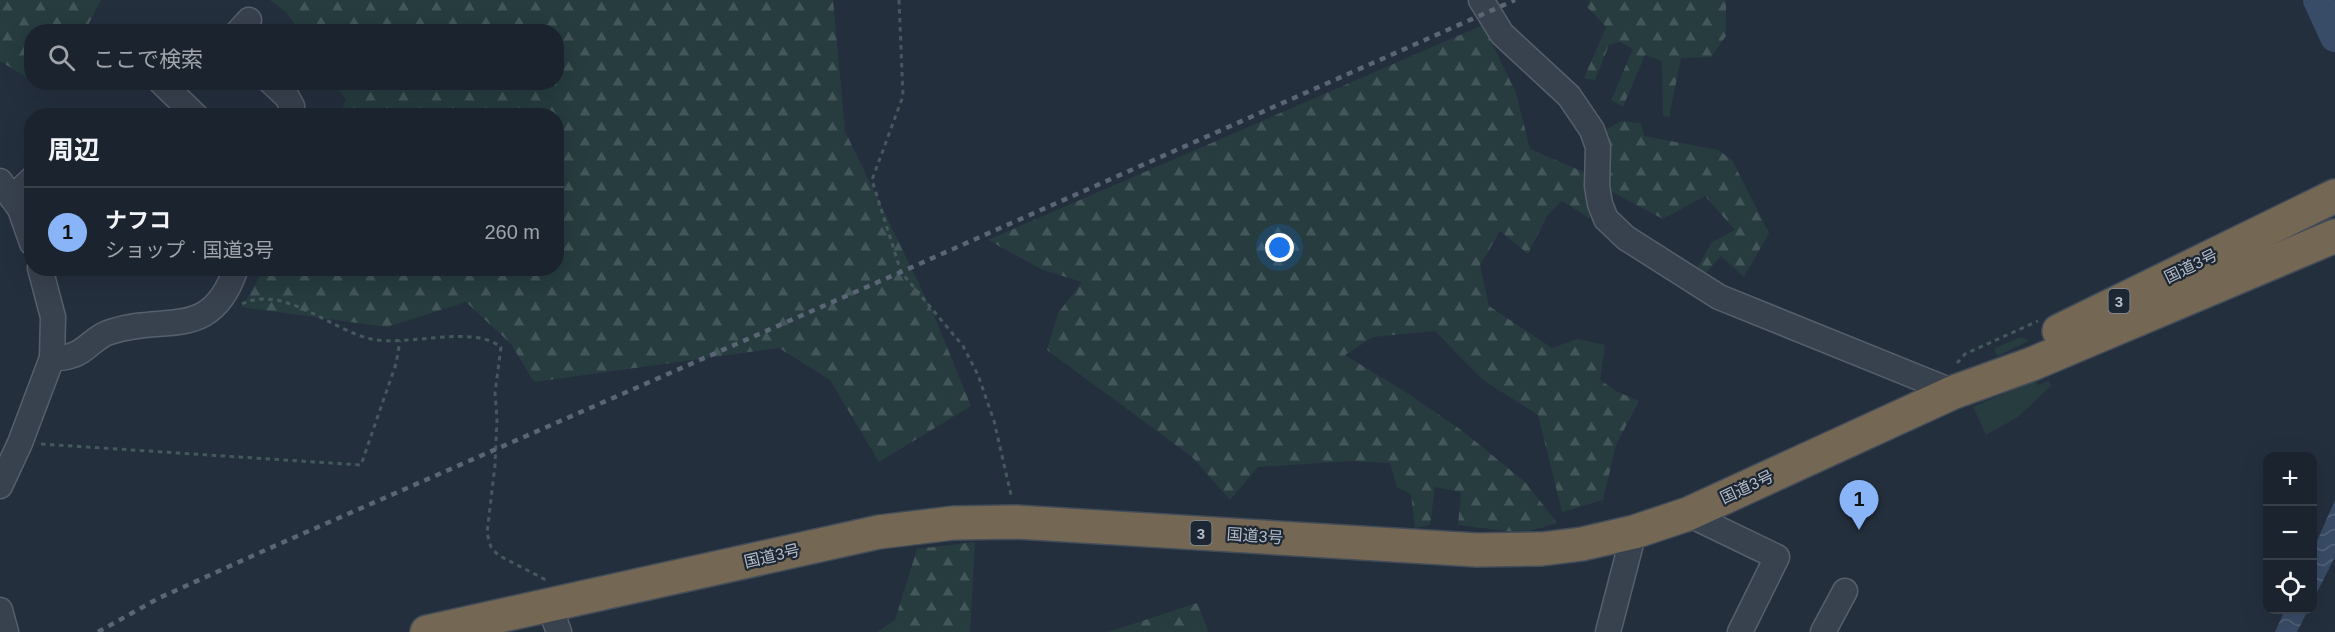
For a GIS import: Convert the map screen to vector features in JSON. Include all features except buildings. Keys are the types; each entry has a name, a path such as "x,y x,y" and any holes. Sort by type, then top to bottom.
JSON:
{"highway":[{"name":"国道3号","path":"1954,392 2036,342 2335,196"},
{"name":"国道3号","path":"427,632 560,612 879,532 953,523 1016,522 1477,550 1542,549 1582,544 1634,532 1688,514 1954,392 2032,364 2335,236"}],"street":[{"path":"1481,0 1502,34 1569,96 1592,130 1598,147 1597,186 1600,204 1606,219 1626,238 1719,297 1954,392"},
{"path":"177,90 190,108"},
{"path":"279,90 291,108"},
{"path":"24,182 6,189 20,209 24,220"},
{"path":"0,486 20,443 52,358 53,318 42,276"},
{"path":"52,358 72,356 107,332 126,327 186,322 217,305 228,291 233,276"},
{"path":"1688,514 1777,557 1740,632"},
{"path":"1613,630 1634,532"},
{"path":"1824,632 1845,591"},
{"path":"0,610 6,632"}],"path":[{"path":"899,0 903,96 872,180 901,272 963,346 978,375 994,421 1016,522"},
{"path":"234,310 252,299 260,298 301,306 349,332 373,339 400,341 476,336 495,342 501,347 502,355 495,393 497,419 495,465 487,533 491,547 498,555 556,585 560,612"},
{"path":"20,443 361,465 396,364 400,341"}],"green space":[{"path":"0,0 101,0 89,24 24,24 24,76 0,61"},
{"path":"270,0 833,0 845,131 933,313 971,406 879,462 830,380 779,348 534,382 511,344 466,302 387,327 242,307 260,276 564,276 564,108 342,108 346,100 339,90 564,90 564,24 294,24 286,12"},
{"path":"1590,0 1726,0 1726,36 1711,57 1681,58 1669,117 1663,116 1662,61 1645,55 1623,107 1611,100 1633,49 1620,42 1609,45 1595,80 1584,78 1606,27 1587,7"},
{"path":"1483,25 1516,93 1530,149 1586,173 1589,218 1562,201 1547,216 1528,254 1500,231 1480,265 1489,306 1552,348 1577,339 1605,345 1600,380 1618,392 1639,401 1616,445 1603,500 1562,512 1538,415 1483,380 1435,331 1373,337 1345,355 1464,432 1526,483 1557,523 1522,533 1458,525 1461,492 1435,487 1430,525 1415,528 1411,494 1397,487 1390,463 1350,461 1258,467 1230,500 1192,457 1047,350 1058,313 1082,282 1043,270 988,240"},
{"path":"1621,121 1641,123 1644,136 1718,150 1732,160 1769,233 1744,277 1721,256 1704,275 1696,270 1712,242 1735,230 1705,196 1663,219 1608,190 1602,132"},
{"path":"2021,337 2029,341 1998,356 1995,352 1995,348"},
{"path":"2035,380 2038,385 2049,381 2051,386 2018,417 1986,435 1973,407"},
{"path":"975,542 970,632 877,632 895,620 917,549"},
{"path":"1197,603 1209,632 1108,632"}],"water":[{"path":"2335,500 2335,557 2317,592 2317,560 2317,541"},
{"path":"2283,614 2306,614 2297,632 2275,632"}],"waterway":[{"path":"2318,0 2335,37"}],"railway":[{"path":"98,632 159,598 270,548 1515,0"}],"place":[{"name":"ナフコ","path":"1859,530"}]}
